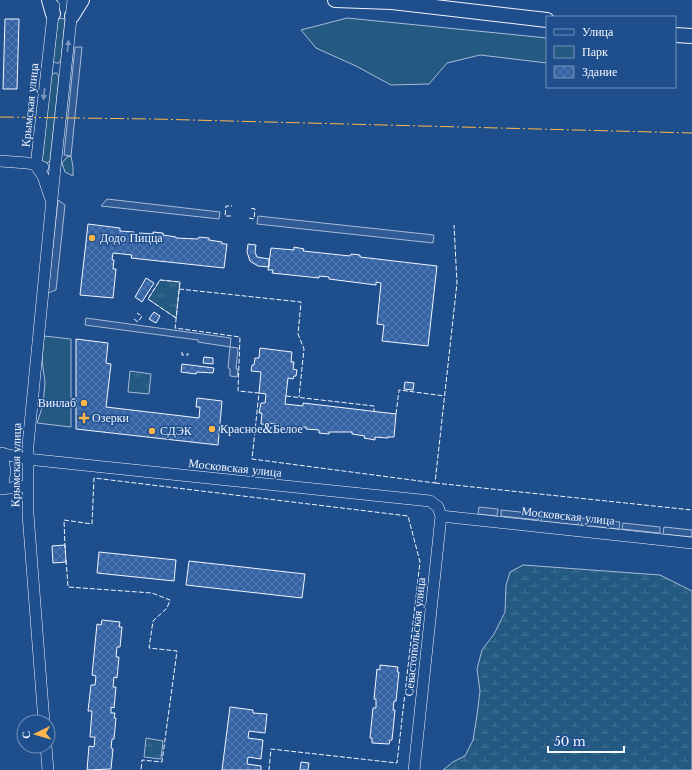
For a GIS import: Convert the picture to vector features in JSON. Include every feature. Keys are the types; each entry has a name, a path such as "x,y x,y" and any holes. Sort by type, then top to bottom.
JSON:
{"main road":[{"path":"49,0 53,14"},
{"path":"72,16 82,0"},
{"path":"335,0 387,1 546,20"},
{"path":"676,35 692,36"}],"street":[{"name":"Крымская улица","path":"52,209 47,186 36,166 53,14 56,0"},
{"name":"Крымская улица","path":"43,714 30,528 27,459 28,436 73,0"},
{"path":"47,67 66,69"},
{"path":"0,162 27,163 36,166 55,168"},
{"path":"1,453 5,471 1,489 28,486"},
{"name":"Московская улица","path":"1,453 27,459 430,501 440,512 692,543"},
{"name":"Севастопольская улица","path":"414,770 440,512"},
{"path":"47,754 48,770"}],"green space":[{"path":"58,18 65,19 61,60 59,63 56,63 53,59"},
{"path":"347,18 546,38 546,63 480,55 447,63 429,84 391,85 356,66 316,48 301,30"},
{"path":"54,73 57,73 59,77 50,161 46,164 42,160 51,76"},
{"path":"71,156 73,176 65,172 62,163 67,157"},
{"path":"160,280 180,282 176,318 148,299"},
{"path":"44,336 71,339 71,427 37,423 43,405 45,383 42,359"},
{"path":"130,371 151,374 149,394 128,392"},
{"path":"523,565 660,575 692,591 692,770 443,770 453,762 465,756 473,740 480,691 477,669 482,650 494,634 505,612 506,585 510,572"},
{"path":"146,738 163,741 161,759 144,757"}],"shaded area":[{"path":"75,47 82,47 71,156 64,155"},
{"path":"107,199 220,212 219,219 101,206"},
{"path":"58,200 65,205 56,290 48,293"},
{"path":"258,216 434,235 433,243 257,224"},
{"path":"86,318 231,338 230,347 198,342 198,340 85,325"},
{"path":"230,347 238,348 236,369 238,369 237,377 230,376 230,369 228,368"},
{"path":"479,507 498,509 497,516 478,514"},
{"path":"501,510 539,514 538,520 501,516"},
{"path":"542,514 579,518 578,525 541,521"},
{"path":"582,518 620,522 619,529 581,525"},
{"path":"623,523 660,527 660,533 622,529"},
{"path":"664,527 692,530 692,537 663,534"}],"building":[{"path":"5,19 19,19 17,89 3,89"},
{"path":"88,224 120,228 120,231 134,232 134,234 153,234 153,232 163,233 163,235 176,238 198,239 199,237 222,242 222,244 227,244 224,268 131,258 132,255 113,253 113,269 116,269 113,298 80,295"},
{"path":"248,244 256,245 255,252 257,257 269,259 269,267 258,266 250,261 247,252"},
{"path":"294,247 304,249 303,251 350,256 351,254 360,255 360,257 437,266 428,346 382,341 384,325 377,324 381,283 376,282 376,285 329,279 329,277 319,276 319,278 272,273 273,270 268,270 271,248 294,250"},
{"path":"146,278 154,283 142,302 135,297"},
{"path":"154,312 160,316 156,323 149,319"},
{"path":"76,339 108,343 106,363 111,364 106,407 199,418 200,407 196,407 197,398 222,401 218,445 76,429"},
{"path":"260,348 292,352 291,362 294,362 293,369 297,370 296,376 294,376 293,379 288,378 285,404 303,406 303,403 396,414 394,437 375,437 375,440 364,438 365,436 352,434 352,432 329,432 329,434 319,433 319,430 306,429 306,427 300,428 277,426 277,424 269,423 269,425 261,424 262,413 259,413 261,403 265,403 266,394 259,393 261,372 251,371 255,358 259,358"},
{"path":"204,357 213,358 213,364 203,363"},
{"path":"182,364 214,368 213,373 197,372 196,374 181,372"},
{"path":"405,382 414,383 413,390 404,389"},
{"path":"65,545 66,562 53,563 52,546"},
{"path":"99,552 176,560 174,581 97,573"},
{"path":"189,561 305,574 302,598 186,585"},
{"path":"102,620 120,622 119,627 122,627 120,647 117,647 116,657 119,657 117,678 114,677 113,687 116,687 114,708 111,707 111,713 115,713 114,718 116,718 114,739 112,739 111,748 113,749 111,769 87,770 89,746 94,747 95,737 90,737 92,711 88,711 91,685 95,685 96,676 92,675 97,624 101,625"},
{"path":"380,665 398,667 397,672 399,672 396,701 394,701 393,710 395,710 392,740 390,740 389,744 372,743 372,738 370,738 373,708 376,708 376,699 374,699 377,669 380,670"},
{"path":"230,707 253,710 253,713 267,714 265,733 249,731 248,738 263,740 261,759 248,757 247,764 261,766 261,770 222,770"},
{"path":"301,762 309,763 308,770 300,770"}],"fence":[{"path":"231,216 225,216 226,206 232,206"},
{"path":"249,218 254,219 255,209 250,208"},
{"path":"176,318 148,299 160,280 180,282 175,328 240,337 238,391 259,393 252,459 435,483 457,283 454,225"},
{"path":"179,289 301,302 298,334 304,349 299,397"},
{"path":"134,319 138,322 142,316 137,313"},
{"path":"182,352 182,355 188,355 188,353"},
{"path":"396,414 399,390 445,396"},
{"path":"286,396 374,406 374,411"},
{"path":"65,548 64,520 92,524 94,478 408,516 420,562 397,763 271,749 269,770"},
{"path":"435,483 692,510"},
{"path":"66,560 68,587 152,593 170,600 167,608 153,621 149,648 177,651 162,762 142,760 141,770"}],"power":[{"path":"0,117 153,119 692,133"}],"place":[{"name":"Додо Пицца","path":"92,238"},
{"name":"Винлаб","path":"84,403"},
{"name":"Озерки","path":"84,418"},
{"name":"Красное&Белое","path":"212,429"},
{"name":"СДЭК","path":"152,431"}]}
